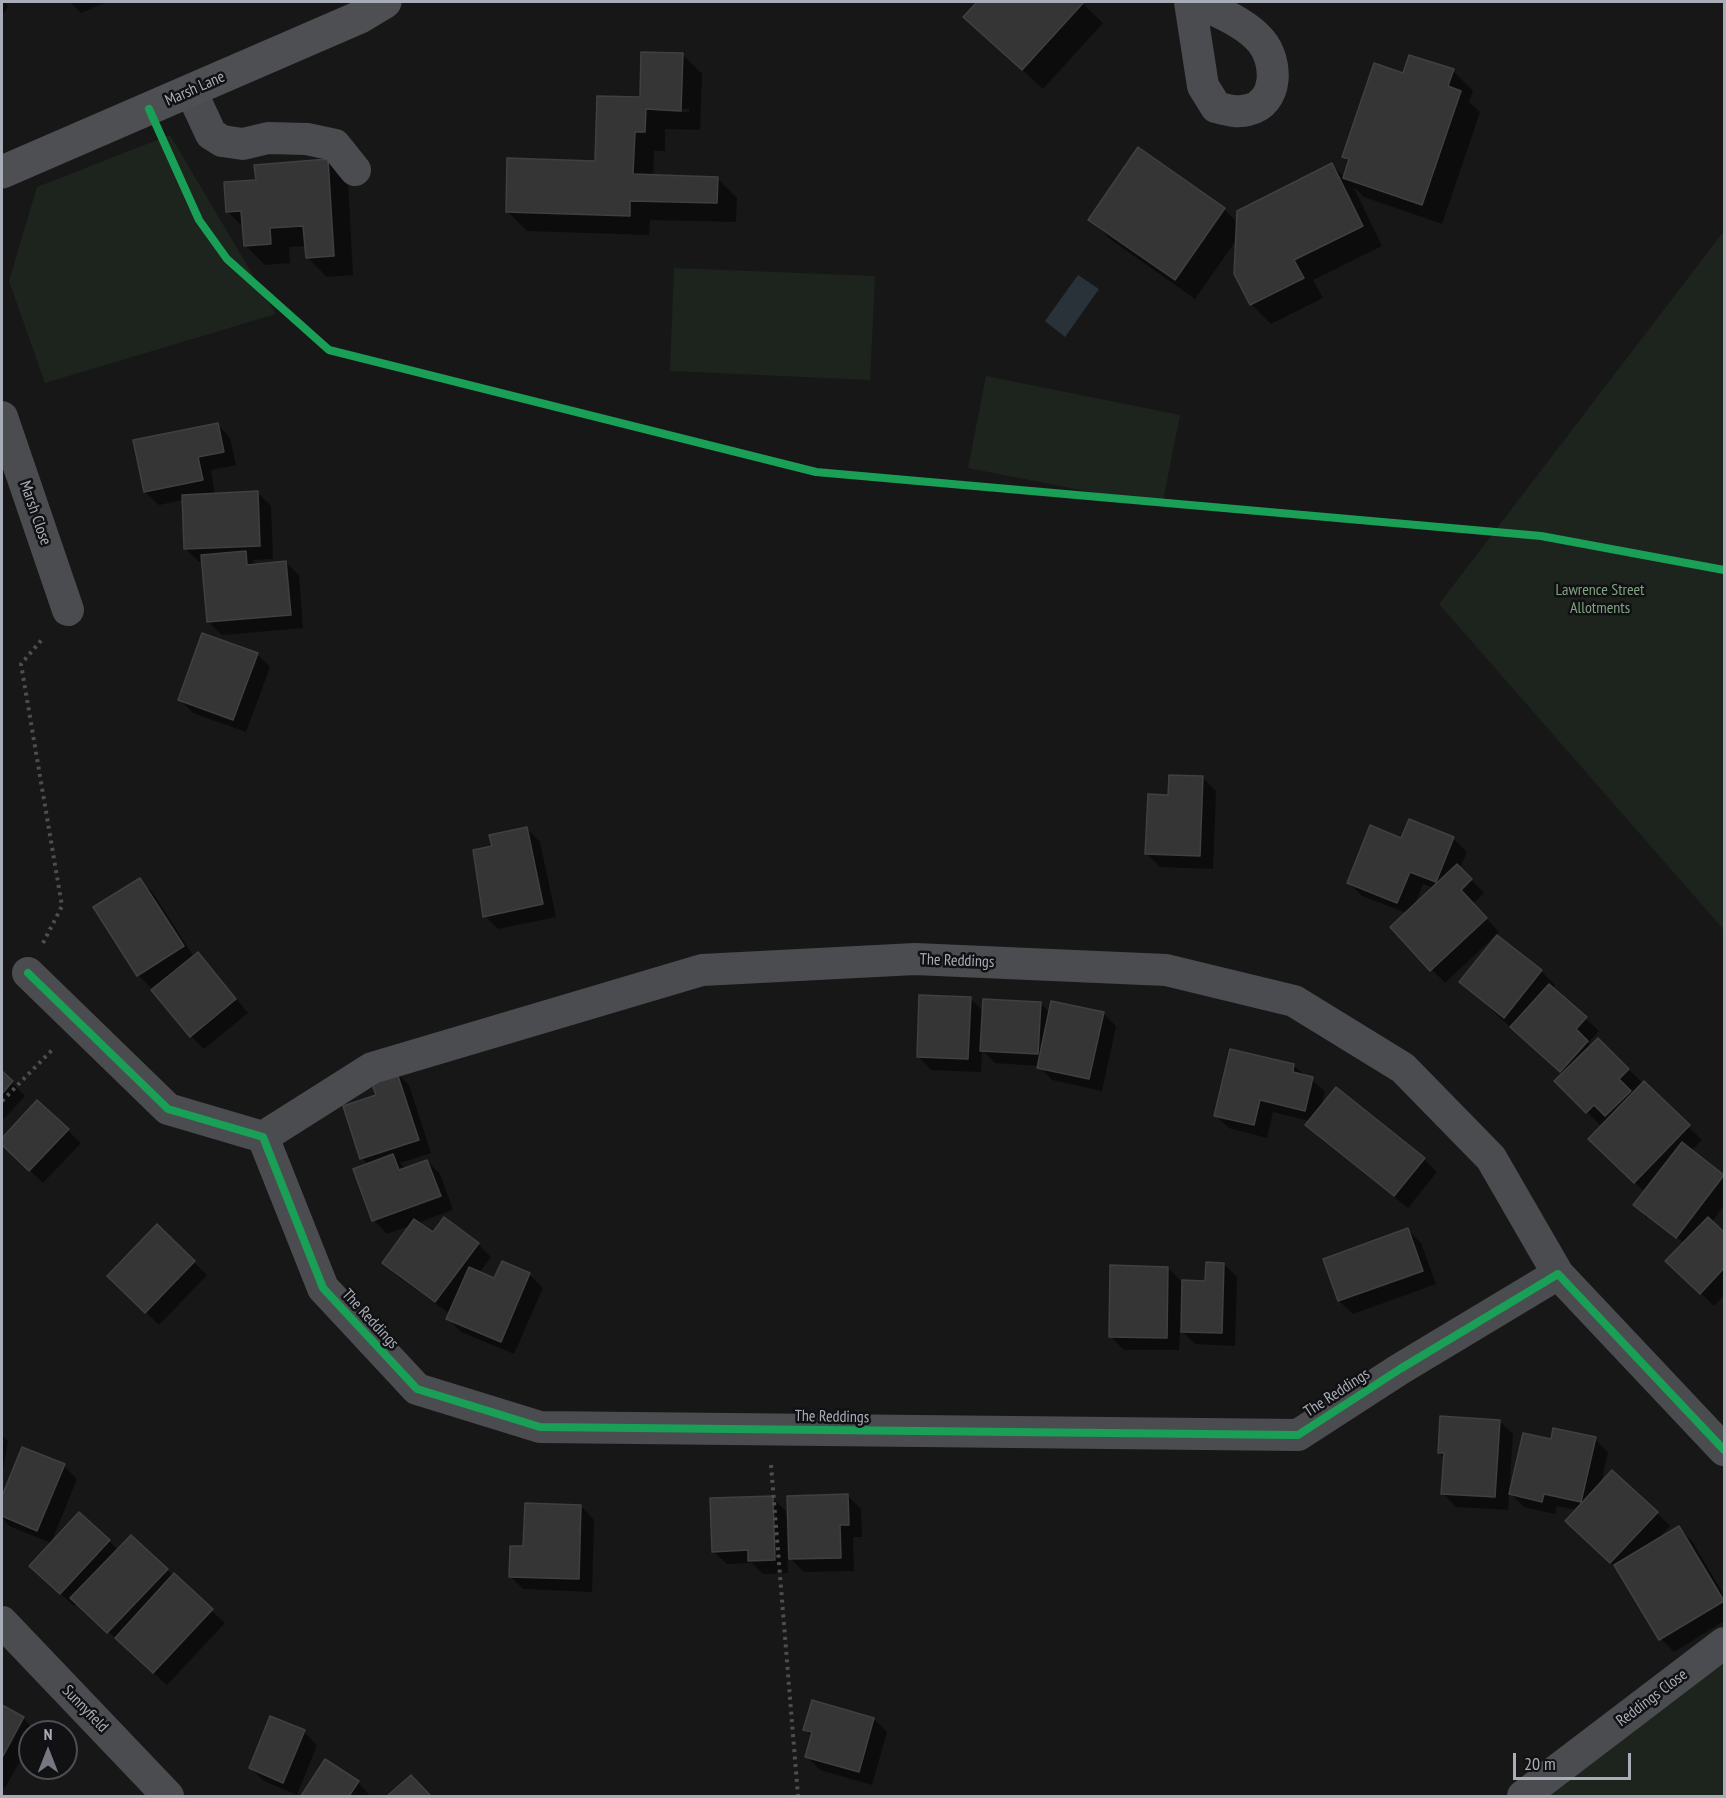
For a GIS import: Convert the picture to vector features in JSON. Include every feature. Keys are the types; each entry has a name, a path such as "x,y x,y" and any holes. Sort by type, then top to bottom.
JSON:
{"main road":[{"name":"Marsh Lane","path":"2,172 360,17 385,2"}],"street":[{"path":"1190,2 1203,86 1216,107 1232,111 1251,110 1264,99 1272,85 1274,67 1270,54 1260,40 1245,27 1198,2"},
{"path":"190,91 211,134 222,141 243,144 268,138 308,139 335,146 355,170"},
{"name":"Marsh Close","path":"2,417 68,610"},
{"name":"The Reddings","path":"1558,1274 1400,1369 1298,1435 540,1428 417,1389 323,1288 263,1137 372,1068 702,970 915,958 1166,970 1294,1001 1403,1068 1491,1158 1558,1274 1725,1450"},
{"path":"28,973 168,1109 263,1137"},
{"name":"Sunnyfield","path":"2,1622 168,1797"},
{"name":"Reddings Close","path":"1523,1797 1725,1643"}],"path":[{"path":"149,109 199,220 226,259 329,350 816,472 1541,536 1725,570"},
{"path":"28,973 62,906 21,664 68,610"},
{"path":"2,1101 79,1022"},
{"path":"768,1430 798,1797"}],"green space":[{"path":"170,135 276,314 45,383 9,281 37,187"},
{"name":"Lawrence Street Allotments","path":"1724,231 1724,930 1439,604"},
{"path":"674,268 875,276 870,380 670,371"},
{"path":"986,376 1180,415 1162,506 968,468"},
{"path":"1724,1660 1724,1796 1532,1796"}],"shaded area":[{"path":"1078,275 1099,289 1065,337 1045,321"}],"building":[{"path":"977,2 1084,2 1022,70 963,17"},
{"path":"641,52 683,53 681,111 646,109 645,132 635,132 633,174 718,177 717,203 630,201 630,216 506,212 507,158 595,161 597,96 640,97"},
{"path":"1409,55 1454,69 1448,86 1461,91 1422,205 1343,178 1349,159 1342,157 1374,63 1403,73"},
{"path":"1138,147 1225,208 1175,280 1088,220"},
{"path":"328,159 334,256 306,258 303,226 270,228 271,244 244,246 241,211 226,212 224,182 256,180 254,165"},
{"path":"1332,163 1363,226 1294,260 1304,278 1250,305 1234,274 1237,211"},
{"path":"218,423 224,452 198,457 203,480 144,492 133,440"},
{"path":"258,491 260,546 184,549 182,495"},
{"path":"246,551 247,565 286,561 291,615 207,622 201,555"},
{"path":"202,633 258,653 233,720 178,700"},
{"path":"1169,775 1203,776 1200,856 1145,854 1148,794 1168,795"},
{"path":"1409,819 1454,837 1436,882 1410,872 1397,903 1347,883 1370,825 1401,838"},
{"path":"527,827 543,904 483,917 473,850 492,846 489,835"},
{"path":"1457,864 1472,879 1461,890 1487,918 1430,971 1390,927"},
{"path":"140,878 184,946 137,976 93,907"},
{"path":"1497,935 1542,970 1504,1018 1459,982"},
{"path":"198,952 236,999 190,1037 151,990"},
{"path":"1549,984 1587,1017 1576,1029 1588,1041 1560,1072 1510,1027"},
{"path":"919,995 971,997 968,1059 917,1057"},
{"path":"983,999 1041,1002 1038,1054 980,1051"},
{"path":"1051,1001 1104,1012 1089,1079 1037,1068"},
{"path":"1598,1038 1629,1069 1619,1079 1631,1091 1605,1116 1594,1105 1586,1113 1554,1081"},
{"path":"1230,1049 1294,1064 1293,1072 1313,1077 1305,1111 1260,1100 1254,1125 1214,1116"},
{"path":"396,1070 419,1140 360,1159 343,1106 376,1095 370,1079"},
{"path":"2,1071 13,1081 2,1094"},
{"path":"1644,1081 1690,1125 1634,1183 1588,1139"},
{"path":"1336,1087 1425,1158 1394,1196 1305,1125"},
{"path":"37,1100 69,1129 29,1171 2,1145 2,1138"},
{"path":"1682,1142 1724,1175 1676,1238 1633,1205"},
{"path":"393,1154 399,1170 427,1160 441,1196 372,1221 353,1169"},
{"path":"444,1217 479,1243 435,1302 382,1263 414,1219 433,1232"},
{"path":"1708,1217 1724,1232 1724,1268 1700,1294 1665,1261"},
{"path":"157,1224 195,1261 145,1313 107,1276"},
{"path":"1408,1228 1423,1271 1338,1301 1323,1259"},
{"path":"502,1261 530,1273 501,1342 446,1319 469,1267 494,1278"},
{"path":"1206,1262 1224,1263 1222,1333 1181,1332 1182,1280 1205,1281"},
{"path":"1110,1265 1168,1267 1167,1338 1109,1337"},
{"path":"1440,1416 1500,1420 1495,1497 1441,1494 1444,1453 1438,1453"},
{"path":"1553,1428 1596,1437 1581,1502 1544,1494 1542,1502 1509,1494 1523,1433 1551,1439"},
{"path":"22,1447 65,1464 37,1531 2,1516 2,1496"},
{"path":"1612,1470 1658,1512 1610,1563 1565,1521"},
{"path":"848,1494 849,1525 840,1525 841,1558 789,1559 787,1496"},
{"path":"773,1496 775,1560 748,1561 748,1550 712,1552 710,1498"},
{"path":"525,1503 581,1505 579,1579 509,1577 510,1546 523,1546"},
{"path":"79,1512 110,1540 60,1594 29,1566"},
{"path":"1679,1526 1724,1601 1659,1640 1614,1565"},
{"path":"131,1535 168,1569 107,1633 70,1598"},
{"path":"174,1573 213,1609 153,1673 115,1638"},
{"path":"812,1700 874,1718 859,1772 805,1757 812,1732 803,1730"},
{"path":"2,1705 24,1717 22,1720 18,1720 18,1728 2,1758"},
{"path":"270,1716 305,1730 283,1783 249,1768"},
{"path":"325,1759 359,1781 349,1796 301,1796"},
{"path":"411,1775 431,1796 387,1796"}],"cycle path":[{"path":"149,109 199,220 227,259 329,350 816,472 1541,536 1724,570"},
{"path":"28,973 168,1109 263,1137 323,1288 417,1389 540,1427 1298,1435 1400,1369 1558,1274 1724,1450"}]}
